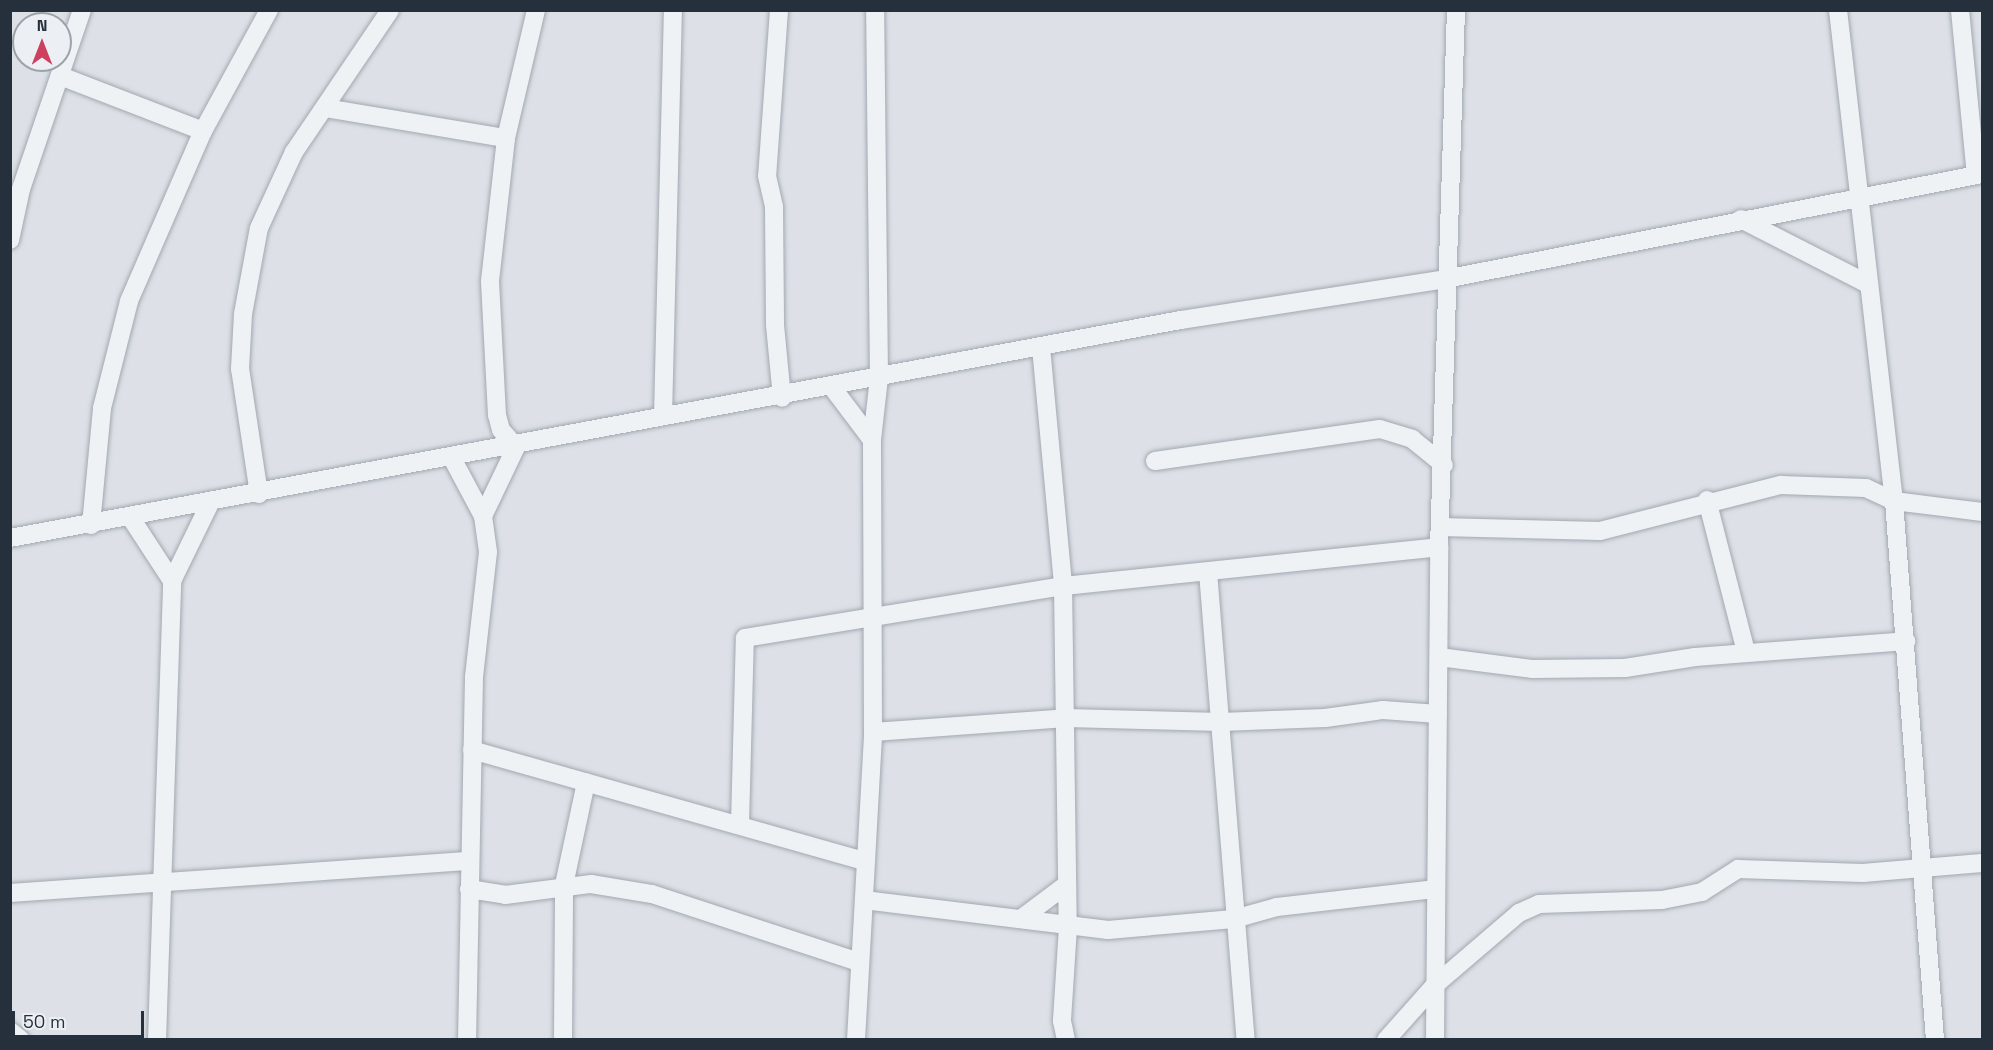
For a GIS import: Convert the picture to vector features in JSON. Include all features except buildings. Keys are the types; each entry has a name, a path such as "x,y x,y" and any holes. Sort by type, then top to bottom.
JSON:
{"street":[{"path":"10,240 21,189 63,77 82,10"},
{"path":"91,525 102,408 129,301 203,131 269,10"},
{"path":"259,494 240,369 243,315 271,194 390,10"},
{"path":"516,447 501,430 491,360 490,281 506,138 536,10"},
{"path":"663,416 673,10"},
{"path":"779,10 767,176 774,207 775,325 782,398"},
{"path":"856,1040 873,732 872,440 879,378 875,10"},
{"path":"1435,1040 1434,889 1439,547 1444,465 1445,279 1456,10"},
{"path":"1838,10 1856,196 1894,501 1924,869 1935,1040"},
{"path":"10,538 516,447 663,416 782,398 1041,347 1445,279 1856,196 1979,174 1960,10"},
{"path":"63,77 203,131"},
{"path":"326,108 506,138"},
{"path":"1741,219 1866,283"},
{"path":"1041,347 1063,586 1068,927 1062,1021 1066,1040"},
{"path":"832,387 872,440"},
{"path":"1155,461 1380,429 1412,439 1444,465"},
{"path":"483,516 516,447"},
{"path":"452,458 483,516 488,576 474,677 467,1040"},
{"path":"1440,527 1600,531 1638,526 1707,500 1809,485 1866,488 1894,501 1983,512"},
{"path":"1707,500 1746,652"},
{"path":"157,1040 160,880 172,581 210,503"},
{"path":"131,518 172,581"},
{"path":"740,824 745,638 1063,586 1439,547"},
{"path":"1208,572 1234,920 1246,1040"},
{"path":"1439,657 1533,669 1625,668 1746,652 1906,641"},
{"path":"873,732 1066,718 1221,722 1325,718 1383,710 1438,714"},
{"path":"472,750 865,861"},
{"path":"563,1040 564,885 586,782"},
{"path":"10,893 160,880 470,861"},
{"path":"1386,1040 1435,985 1519,913 1539,904 1662,900 1702,892 1737,869 1924,869 1983,863"},
{"path":"469,889 505,895 564,885 652,894 859,962"},
{"path":"1022,918 1066,885"},
{"path":"864,900 1022,918 1068,927 1157,928 1234,920 1277,907 1434,889"},
{"path":"10,1031 21,1040"}]}
